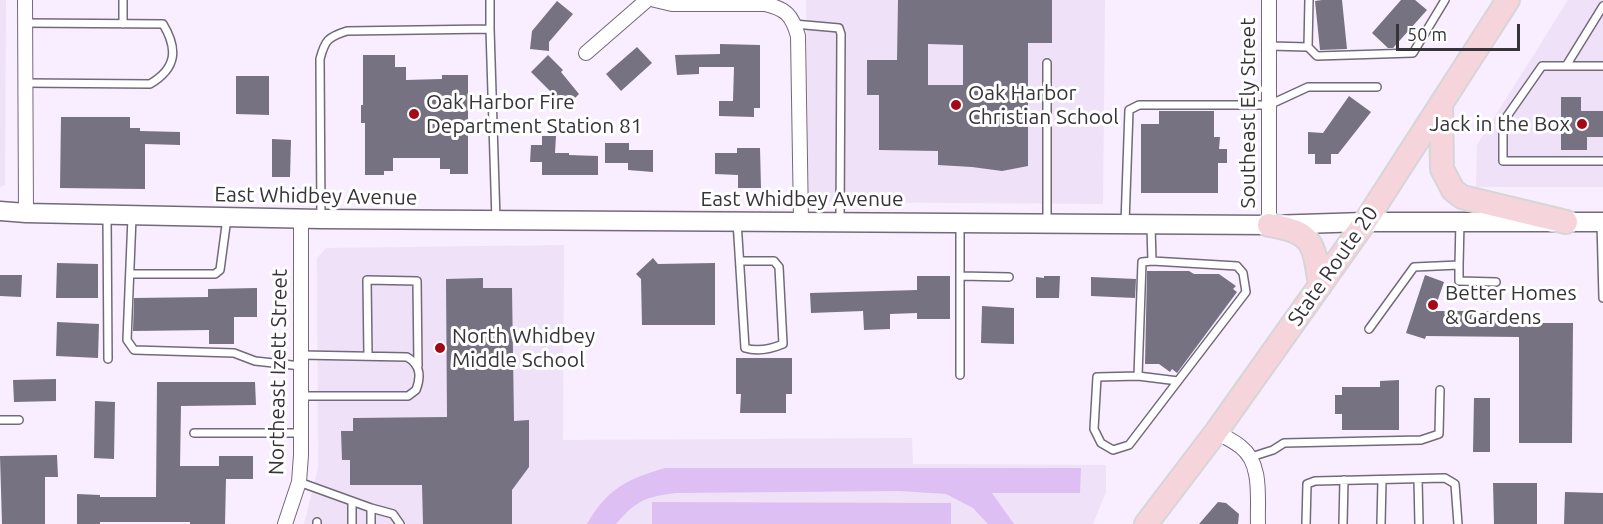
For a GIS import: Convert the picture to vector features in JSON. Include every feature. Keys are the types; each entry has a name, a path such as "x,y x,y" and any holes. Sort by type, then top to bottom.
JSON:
{"main road":[{"name":"State Route 20","path":"1146,524 1216,432 1365,222 1507,0"},
{"path":"1441,104 1442,169 1453,190 1462,197 1566,222"},
{"path":"1269,225 1291,229 1305,236 1313,248 1320,286"}],"street":[{"path":"25,0 26,213"},
{"path":"586,53 647,0"},
{"path":"656,0 672,4 765,4 788,13 798,36 801,221"},
{"name":"Southeast Ely Street","path":"1269,0 1269,225"},
{"name":"East Whidbey Avenue","path":"0,211 301,219 1269,225 1365,222 1602,222"},
{"name":"Northeast Izett Street","path":"285,524 299,482 301,219"},
{"path":"1216,432 1242,448 1251,457 1257,473 1257,524"}],"lane":[{"path":"123,0 123,24"},
{"path":"490,0 496,220"},
{"path":"1308,47 1309,0"},
{"path":"1269,46 1308,47 1317,56 1413,53 1445,0"},
{"path":"1566,66 1603,6"},
{"path":"25,23 163,24 170,37 173,58 164,76 150,84 26,83"},
{"path":"794,24 839,28 841,34 840,222"},
{"path":"321,219 320,59 324,44 332,36 347,31 490,29"},
{"path":"1047,63 1047,223"},
{"path":"1603,66 1542,66 1503,122 1503,161 1603,161"},
{"path":"1125,224 1129,110 1139,105 1269,105 1308,87 1377,87"},
{"path":"108,214 108,359"},
{"path":"132,215 127,340 134,350 234,353 255,361 301,361 368,356 407,357 418,366"},
{"path":"130,274 215,274 220,270 227,217"},
{"path":"737,221 745,348 771,349 783,344 779,267 774,261 740,261"},
{"path":"1460,222 1459,281 1496,282"},
{"path":"1602,222 1603,298"},
{"path":"960,223 960,375"},
{"path":"1151,224 1152,261"},
{"path":"1138,376 1142,262 1237,266 1243,273 1247,286 1246,292 1178,381 1129,445 1113,450 1101,443 1094,429 1097,377 1138,376 1178,381"},
{"path":"1369,329 1414,267 1459,265"},
{"path":"960,276 1010,277"},
{"path":"301,396 408,396 416,390 419,382 417,281 367,280 368,356"},
{"path":"1251,457 1273,450 1284,443 1421,440 1438,434 1440,390"},
{"path":"0,420 19,420"},
{"path":"194,434 301,433"},
{"path":"1306,524 1307,484 1315,481 1445,478 1455,484 1458,524"},
{"path":"1418,479 1419,524"},
{"path":"1343,524 1344,480"},
{"path":"1381,524 1382,480"},
{"path":"299,482 393,514 400,524"},
{"path":"352,501 352,524"},
{"path":"371,508 371,524"}],"shaded area":[{"path":"0,0 6,0 5,185 0,187"},
{"name":"Oak Harbor Christian School","path":"806,0 1105,0 1103,204 809,202"},
{"path":"1568,0 1603,0 1603,187 1476,187 1477,145"},
{"name":"North Whidbey Middle School","path":"564,245 563,440 912,438 913,464 1106,465 1106,492 1093,524 304,524 318,468 317,258 326,248"},
{"path":"665,468 1081,468 1080,493 992,493 1014,524 988,524 973,508 946,494 899,491 676,493 642,501 616,524 587,524 602,502 619,487 640,476"},
{"path":"652,502 951,503 951,524 652,524"}],"building":[{"path":"898,0 1052,0 1052,43 1028,43 1028,166 1002,171 938,165 938,151 879,150 879,95 867,95 867,60 897,60","holes":["928,44 963,45 963,85 928,85"]},
{"path":"1342,0 1347,49 1320,50 1315,1"},
{"path":"1401,0 1415,0 1427,10 1393,48 1388,48 1372,33"},
{"path":"557,1 573,14 549,42 549,51 530,49 532,31"},
{"path":"720,44 760,45 760,108 754,108 754,117 719,116 719,101 733,101 734,67 699,67 699,74 677,75 675,55 720,54"},
{"path":"637,47 652,63 621,91 606,74"},
{"name":"Oak Harbor Fire Department Station 81","path":"363,55 395,55 395,67 406,67 406,80 442,79 442,75 468,75 468,174 450,174 450,169 440,169 440,158 393,158 393,171 384,171 384,175 365,175 365,123 361,123"},
{"path":"548,55 563,70 561,72 579,94 566,107 531,72"},
{"path":"236,76 269,76 269,115 236,114"},
{"path":"1349,96 1371,112 1338,154 1331,154 1331,164 1315,164 1315,154 1308,154 1308,132 1323,133"},
{"name":"Jack in the Box","path":"1561,97 1581,97 1581,111 1603,111 1603,137 1587,137 1587,150 1561,150"},
{"path":"1159,111 1214,111 1214,137 1220,137 1219,149 1227,149 1227,163 1218,163 1218,193 1141,193 1141,124 1159,124"},
{"path":"61,117 130,117 130,128 140,128 140,131 180,132 180,145 145,144 145,189 60,188"},
{"path":"542,136 556,136 555,153 598,156 598,175 542,175 542,162 530,162 531,145 542,145"},
{"path":"272,139 291,140 290,177 272,177"},
{"path":"605,143 629,143 629,150 653,150 653,172 628,170 628,163 605,163"},
{"path":"737,148 760,148 761,188 738,188 738,175 715,174 715,153 737,153"},
{"path":"653,258 658,264 715,263 715,325 642,325 641,279 636,274"},
{"path":"57,263 98,264 98,298 56,298"},
{"path":"1147,271 1219,274 1236,286 1233,289 1237,292 1177,373 1172,369 1170,372 1159,364 1145,364"},
{"path":"0,275 22,275 21,297 0,296"},
{"path":"1425,275 1444,282 1434,311 1503,311 1503,323 1573,323 1572,443 1519,443 1519,337 1426,336 1425,339 1406,333"},
{"path":"917,276 950,276 950,319 917,319 917,313 890,314 890,329 864,330 863,311 811,313 810,293 917,290"},
{"path":"1044,276 1060,276 1059,298 1036,298 1036,277 1044,278"},
{"path":"1091,277 1136,279 1135,298 1091,296"},
{"path":"483,278 483,288 512,288 514,421 529,420 529,467 512,490 512,524 423,524 422,485 350,485 350,460 342,460 341,431 353,431 353,418 447,417 446,279"},
{"path":"257,288 257,317 234,317 234,344 209,344 209,330 133,331 134,298 208,297 208,289"},
{"path":"982,306 1014,308 1014,344 981,343"},
{"path":"57,322 99,324 98,358 56,356"},
{"path":"736,358 792,358 792,394 786,394 786,413 740,413 741,394 736,394"},
{"path":"56,379 56,401 14,402 13,380"},
{"path":"1399,380 1399,430 1342,430 1342,414 1335,414 1335,395 1342,395 1342,387 1380,387 1380,381"},
{"path":"157,382 255,382 256,405 181,406 180,466 219,466 219,456 253,456 253,479 226,479 225,524 100,522 100,524 77,524 77,494 100,495 100,497 156,497"},
{"path":"1474,398 1490,398 1490,452 1473,452"},
{"path":"95,401 115,402 114,459 94,458"},
{"path":"57,455 58,477 45,477 45,524 2,524 0,456"},
{"path":"1493,483 1537,483 1537,524 1494,524"},
{"path":"1565,492 1603,493 1603,524 1564,524"},
{"path":"1218,502 1226,503 1239,514 1238,524 1199,524"}],"place":[{"name":"Oak Harbor Christian School","path":"956,105"},
{"name":"Oak Harbor Fire Department Station 81","path":"414,114"},
{"name":"Jack in the Box","path":"1582,124"},
{"name":"Better Homes & Gardens","path":"1433,305"},
{"name":"North Whidbey Middle School","path":"440,348"}]}
